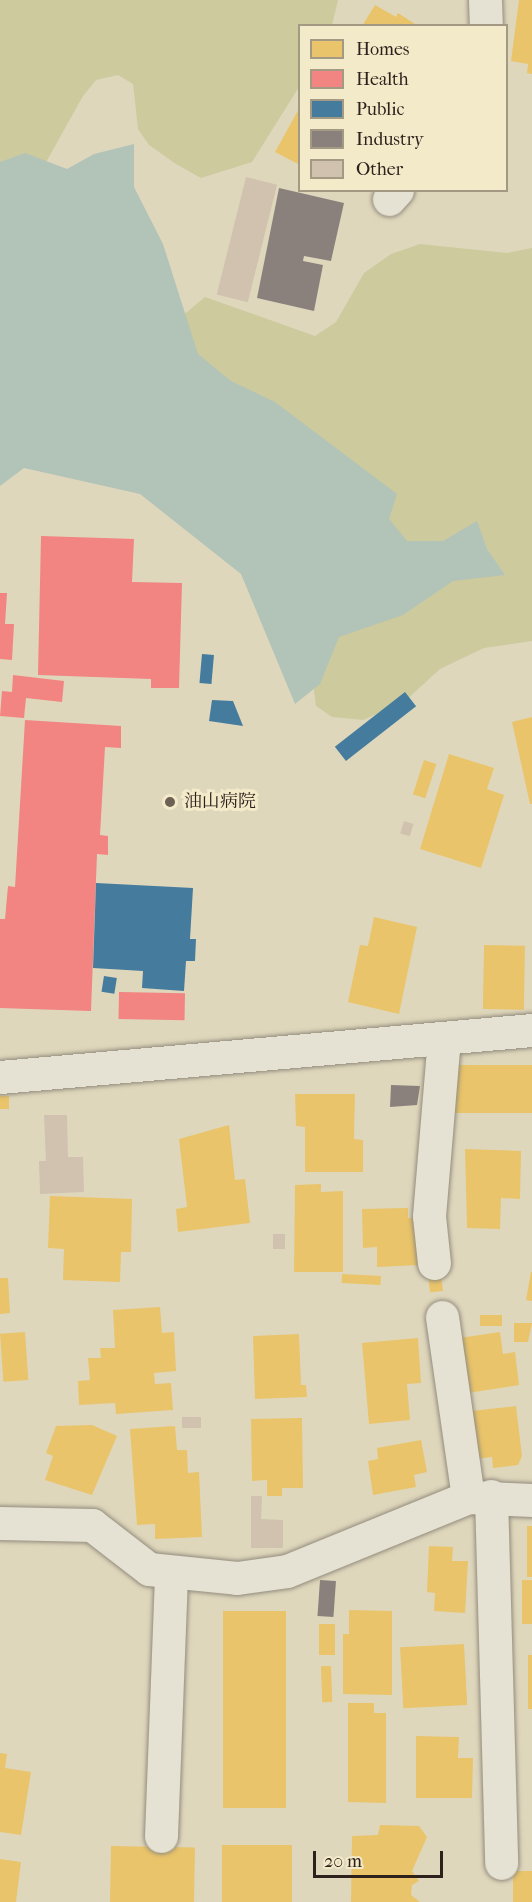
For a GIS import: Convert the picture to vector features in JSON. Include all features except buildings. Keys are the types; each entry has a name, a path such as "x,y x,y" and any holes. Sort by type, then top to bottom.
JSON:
{"street":[{"path":"485,0 486,24"},
{"path":"0,1077 532,1030"},
{"path":"434,1263 429,1216 444,1039"},
{"path":"442,1317 480,1497 501,1863"},
{"path":"0,1523 92,1525 149,1569 237,1578 286,1571 480,1497 532,1500"},
{"path":"161,1836 171,1572"}],"shaded area":[{"path":"0,0 338,0 332,24 298,24 298,89 252,162 201,178 176,164 149,145 138,129 133,84 118,75 96,80 83,96 40,173 0,190"},
{"path":"134,144 134,187 163,244 198,354 231,381 275,402 397,494 389,519 407,541 443,541 477,521 487,549 505,575 453,581 403,615 339,637 320,684 295,704 241,574 140,494 24,468 0,486 0,162 25,153 67,169 94,154"},
{"path":"420,244 507,253 532,248 532,641 484,648 440,669 404,702 363,720 332,717 316,706 308,645 389,550 247,416 169,327 205,297 315,336 336,322 364,273 391,254"}],"place":[{"name":"油山病院","path":"170,802"}]}
